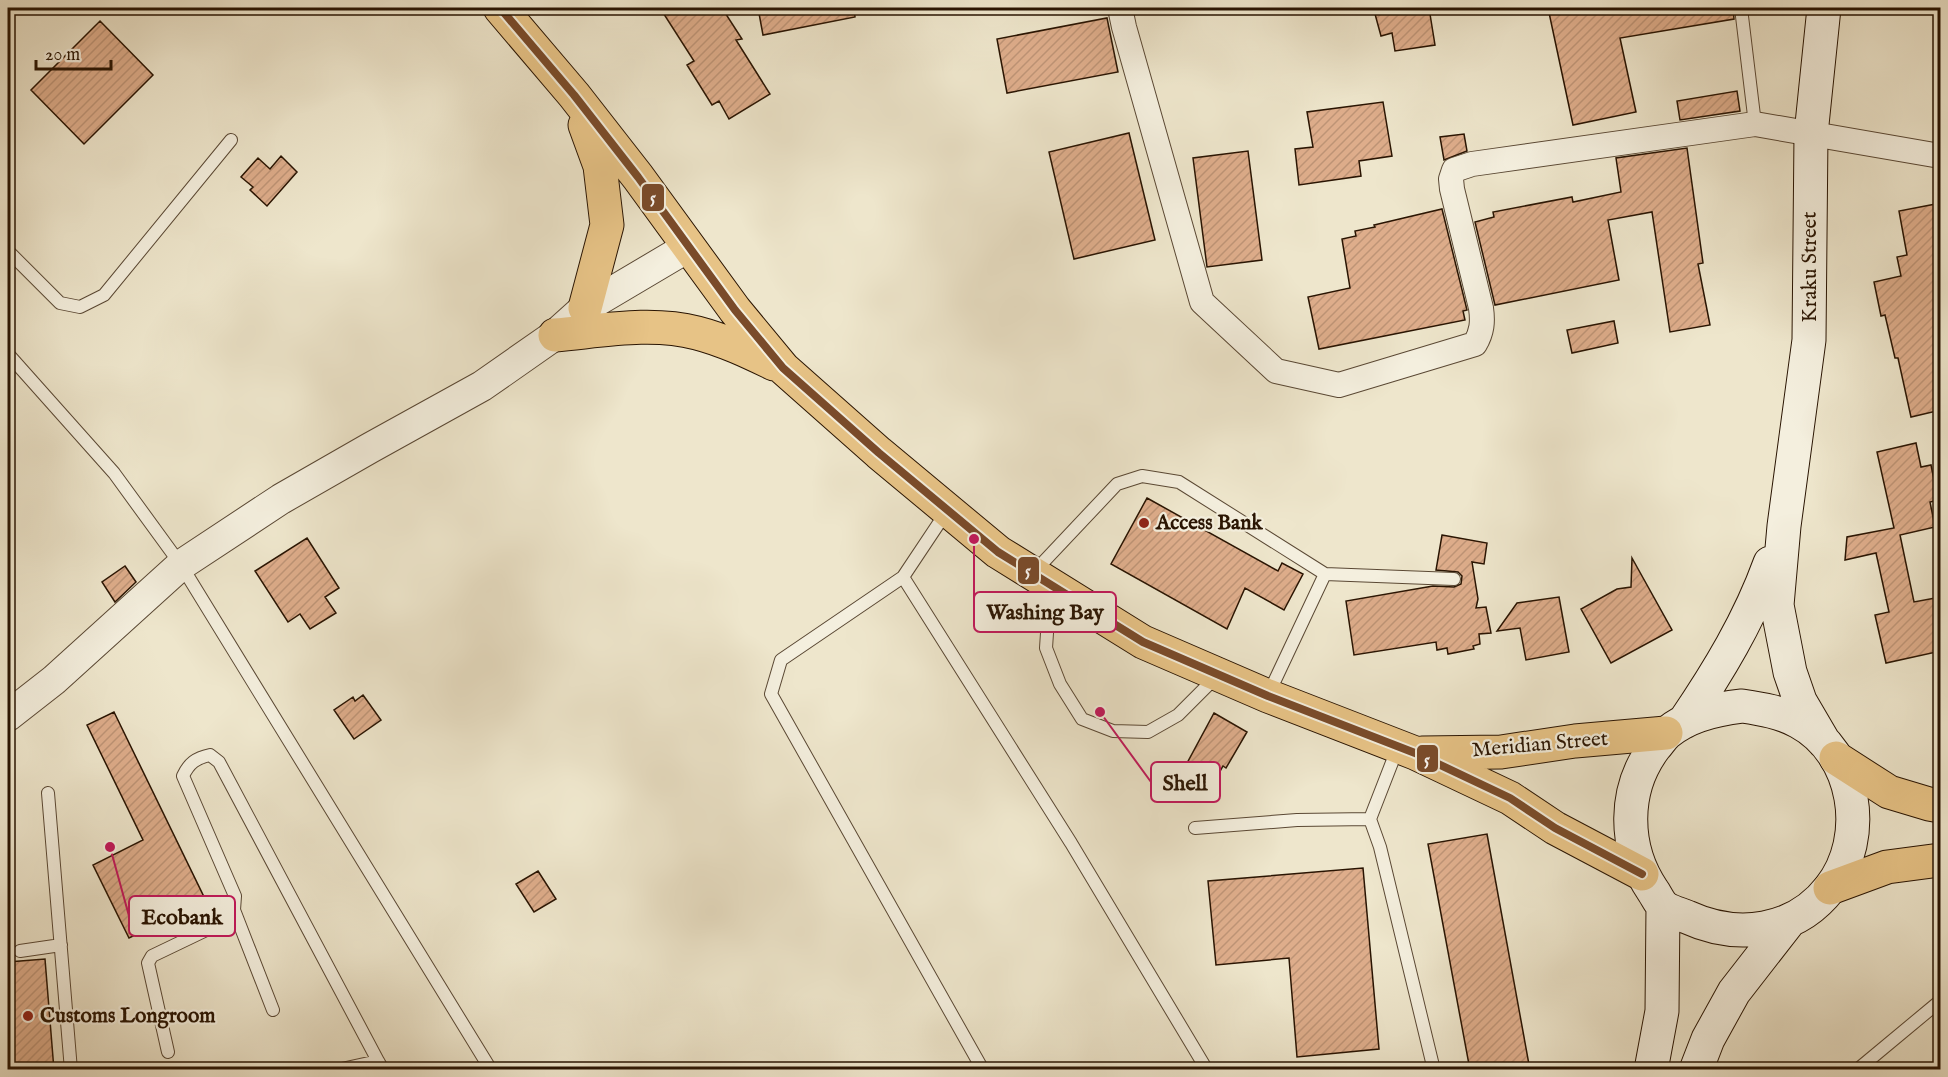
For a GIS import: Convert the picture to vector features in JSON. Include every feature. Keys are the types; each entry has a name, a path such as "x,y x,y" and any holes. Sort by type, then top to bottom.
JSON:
{"main road":[{"name":"Meridian Street","path":"500,8 574,95 638,177 735,310 783,368 879,453 998,552 1143,642 1268,696 1407,749 1510,798 1555,828 1642,874"},
{"name":"Kraku Street","path":"1790,920 1812,907 1830,888 1842,870 1853,829 1853,807 1849,786 1800,701 1790,672 1777,605 1784,526 1809,340 1811,135 1824,8"},
{"path":"574,95 600,166 607,225 585,308"},
{"path":"555,335 634,328 668,328 727,342 783,368"},
{"name":"Kraku Street","path":"1663,907 1642,874 1630,827 1631,802 1637,778 1649,756 1675,728 1726,656 1757,598 1784,526"},
{"path":"1675,728 1712,710 1742,706 1772,711 1800,723 1830,750 1889,792 1941,806"},
{"name":"Meridian Street","path":"1407,749 1501,752 1675,728"},
{"path":"1830,888 1887,867 1941,860"},
{"path":"1651,1070 1662,1011 1663,907 1697,922 1728,930 1760,930 1790,920"},
{"path":"1696,1070 1708,1039 1734,992 1790,920"}],"street":[{"path":"1120,8 1202,302 1276,371 1339,385 1475,344 1480,335 1483,321 1481,308 1450,179 1454,170 1472,164 1755,124 1941,156"},
{"path":"8,716 54,680 181,565 281,499 482,386 555,335 585,308 688,247"},
{"path":"8,703 54,680"}],"lane":[{"path":"1741,8 1755,124"},
{"path":"8,251 60,303 80,307 104,295 231,140"},
{"path":"8,354 114,473 181,565 491,1070"},
{"path":"1218,675 1178,715 1148,732 1113,731 1082,719 1060,684 1046,648 1041,579 1117,484 1142,476 1179,482 1325,574 1454,579"},
{"path":"948,510 903,577 781,660 771,694 983,1070"},
{"path":"1268,696 1325,574"},
{"path":"903,577 1071,843 1207,1070"},
{"path":"1407,749 1370,819 1380,847 1434,1070"},
{"path":"273,1010 234,910 235,896 183,776 188,765 200,757 210,755 219,762 380,1065 337,1070"},
{"path":"48,793 71,1070"},
{"path":"1195,828 1297,820 1370,819"},
{"path":"168,1052 148,963 152,956 225,921 234,910"},
{"path":"12,952 61,945"},
{"path":"1857,1070 1941,1001"}],"building":[{"path":"660,8 722,8 742,39 736,40 770,94 729,119 719,101 712,105 687,65 694,61"},
{"path":"758,8 854,8 855,17 763,35"},
{"path":"1396,8 1429,8 1435,45 1395,51 1392,33 1381,36 1375,14"},
{"path":"1548,8 1733,8 1734,19 1620,38 1636,112 1573,125"},
{"path":"1107,18 1118,72 1007,93 997,39"},
{"path":"100,21 153,75 84,144 31,90"},
{"path":"1737,91 1740,111 1680,120 1677,101"},
{"path":"1383,102 1392,156 1359,161 1361,176 1299,185 1295,149 1313,147 1307,112"},
{"path":"1129,133 1155,240 1074,259 1049,152"},
{"path":"1464,134 1467,151 1444,160 1440,137"},
{"path":"1687,148 1703,263 1698,264 1710,325 1670,332 1652,212 1608,220 1619,280 1495,305 1475,222 1494,217 1493,212 1572,197 1573,202 1621,192 1616,158"},
{"path":"1248,151 1262,260 1207,267 1193,158"},
{"path":"281,156 297,172 267,206 250,190 253,187 241,177 258,158 270,169"},
{"path":"1941,203 1941,410 1911,417 1898,358 1895,358 1885,315 1881,316 1874,282 1901,276 1897,257 1907,255 1899,211"},
{"path":"1442,209 1467,310 1463,311 1465,320 1319,349 1308,297 1350,288 1342,239 1356,236 1355,231 1375,227 1374,225"},
{"path":"1614,321 1618,343 1572,353 1567,330"},
{"path":"1916,443 1921,467 1931,465 1938,500 1930,502 1935,527 1900,535 1914,602 1941,597 1941,651 1886,663 1875,615 1889,612 1876,553 1845,560 1847,537 1894,528 1877,452"},
{"path":"1147,498 1278,571 1282,563 1303,574 1284,610 1245,588 1227,629 1111,564"},
{"path":"1442,535 1487,543 1484,564 1472,562 1478,599 1476,608 1486,607 1491,633 1479,634 1480,644 1473,646 1474,649 1448,654 1447,648 1437,650 1436,642 1354,655 1346,601 1433,586 1454,587 1461,584 1462,576 1458,572 1436,570"},
{"path":"307,538 339,588 325,597 336,613 310,629 300,614 288,622 255,571"},
{"path":"1632,558 1672,630 1611,663 1581,609 1617,589 1631,587"},
{"path":"125,566 136,582 115,602 102,582"},
{"path":"1559,597 1569,652 1526,660 1520,628 1497,631 1517,603"},
{"path":"363,695 381,720 354,739 334,710 353,697 355,701"},
{"path":"114,712 206,901 129,938 93,865 143,840 87,725"},
{"path":"1214,713 1247,732 1226,768 1223,766 1218,775 1208,770 1205,776 1186,765"},
{"path":"1487,834 1530,1070 1470,1070 1428,844"},
{"path":"1363,868 1379,1049 1297,1057 1289,958 1216,965 1208,881"},
{"path":"538,871 556,899 534,912 516,884"},
{"name":"Customs Longroom","path":"45,959 54,1070 8,1070 8,962"}],"transit line":[{"name":"5","path":"500,8 574,95 638,177 735,310 783,368 879,453 998,552 1143,642 1268,696 1415,753 1510,798 1555,828 1642,874"}],"place":[{"name":"Access Bank","path":"1144,523"},
{"name":"Washing Bay","path":"974,539"},
{"name":"Shell","path":"1100,712"},
{"name":"Ecobank","path":"110,847"},
{"name":"Customs Longroom","path":"28,1016"}]}
